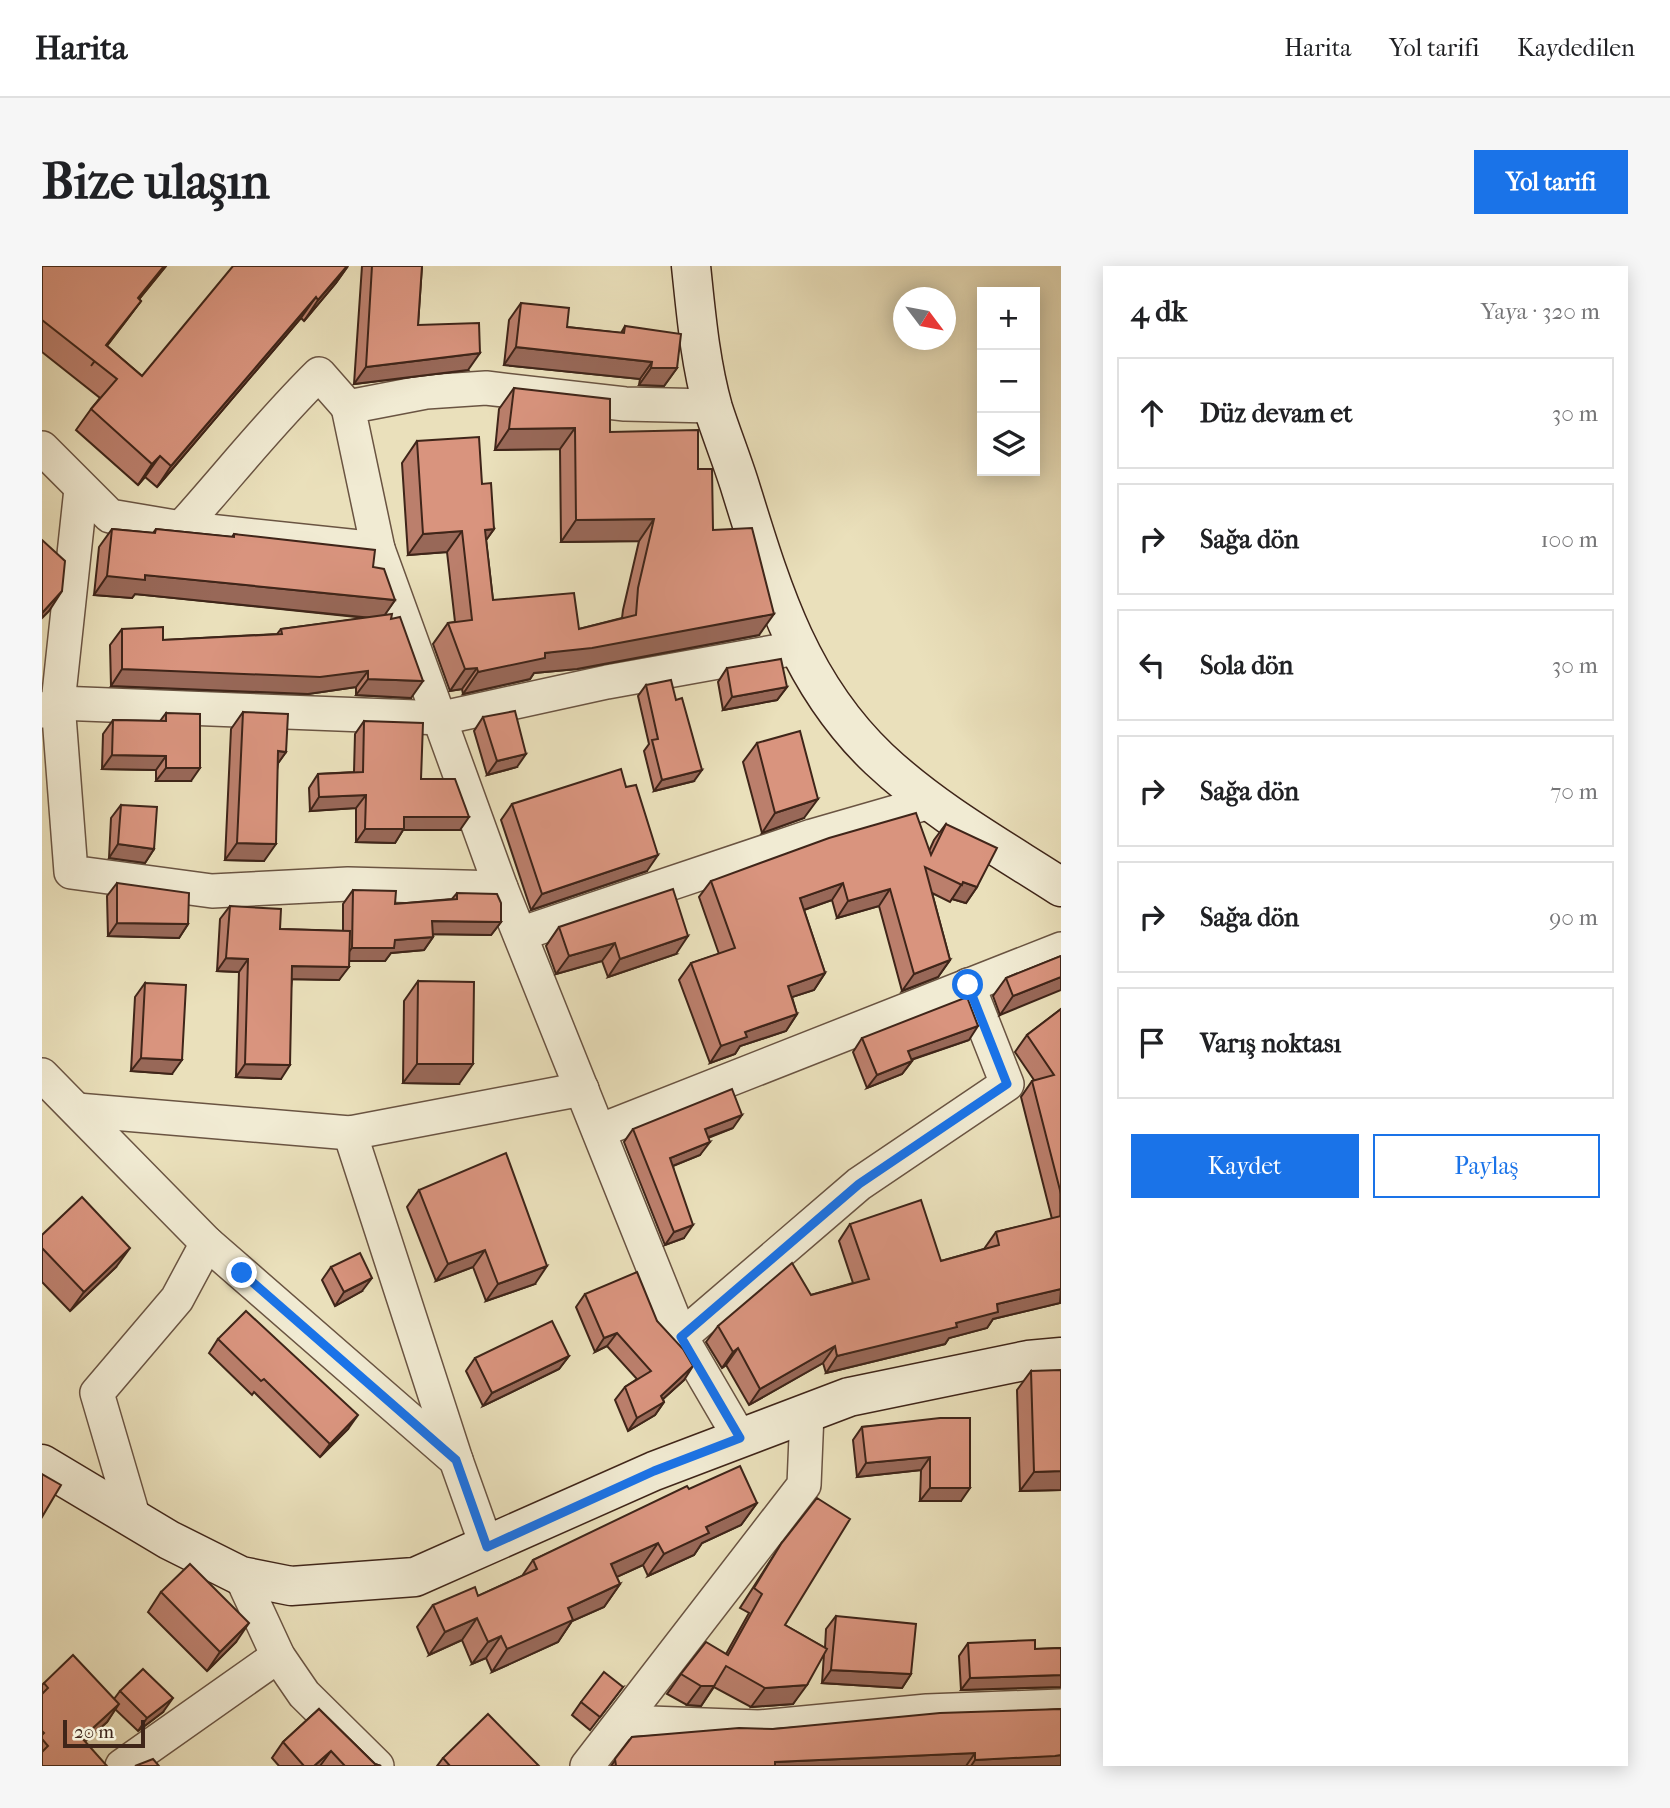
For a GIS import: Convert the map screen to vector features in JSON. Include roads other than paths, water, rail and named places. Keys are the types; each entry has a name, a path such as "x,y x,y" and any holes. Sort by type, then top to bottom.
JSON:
{"street":[{"path":"691,266 698,335 712,406 760,557 796,648 827,700 878,758 930,802 1061,887"},
{"path":"181,528 259,442 289,403 319,373 348,407 379,549 501,888 681,1337 740,1438"},
{"path":"348,407 426,392 486,388 625,404 712,406"},
{"path":"42,447 110,516 181,528 379,549"},
{"path":"81,489 50,707 57,871 212,891 348,884 501,888"},
{"path":"50,707 442,718 607,682 796,648"},
{"path":"520,934 812,836 930,802"},
{"path":"599,1131 1061,949"},
{"path":"681,1337 859,1184 1007,1084 968,985"},
{"path":"42,1075 207,1243 456,1460"},
{"path":"77,1110 350,1133 582,1089"},
{"path":"350,1133 487,1547"},
{"path":"134,1519 97,1393 177,1299 207,1243"},
{"path":"42,1464 134,1519 241,1576 291,1586 415,1577 654,1471 849,1397 1028,1360 1061,1357"},
{"path":"587,1766 804,1485 807,1413"},
{"path":"241,1576 278,1656 304,1694 377,1766"},
{"path":"130,1763 278,1656"},
{"path":"623,1722 759,1727 927,1711 1061,1706"}]}
